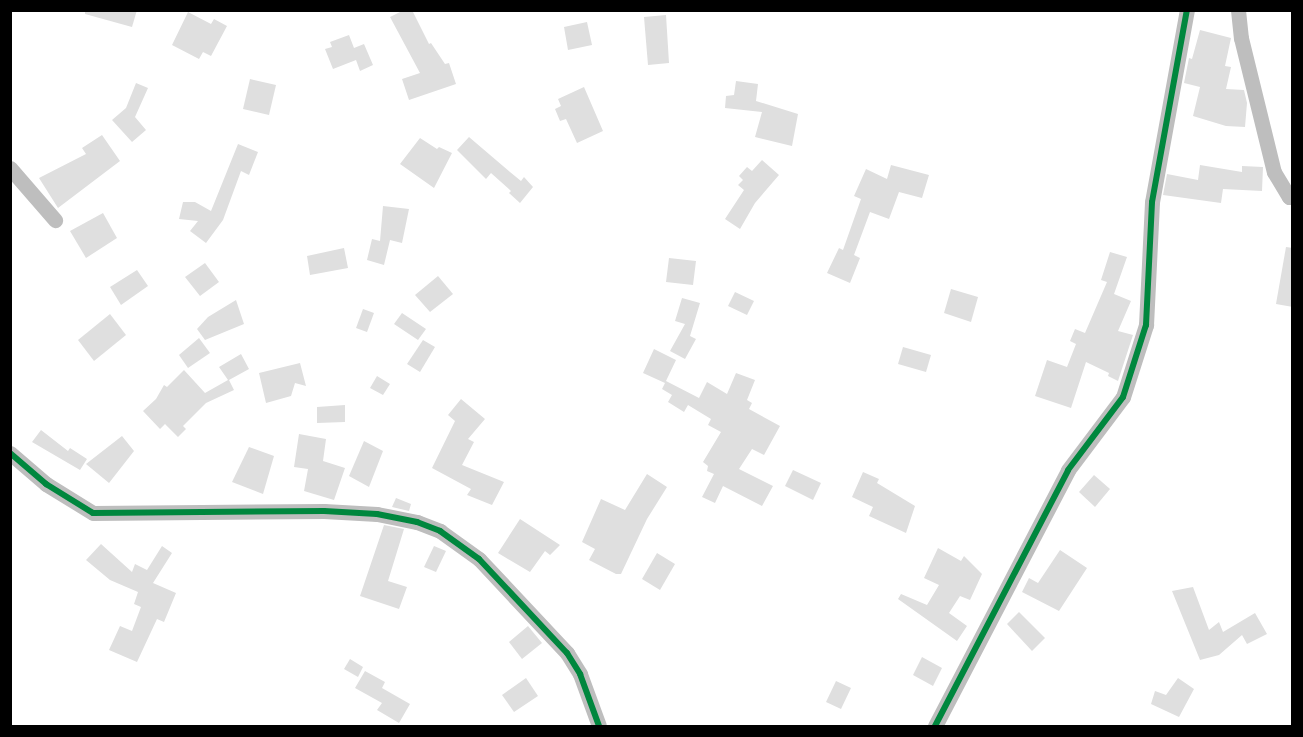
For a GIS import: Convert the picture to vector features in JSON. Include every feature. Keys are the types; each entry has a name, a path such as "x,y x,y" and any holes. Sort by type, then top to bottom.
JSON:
{"street":[{"path":"935,726 1068,470 1123,397 1146,325 1152,202 1187,10"},
{"path":"1238,10 1241,38 1274,172 1289,197 1293,196"},
{"path":"10,168 55,220"},
{"path":"10,453 46,484 93,513 135,515 324,511 377,514 417,522 440,531 479,559 567,653 580,674 599,726"}],"building":[{"path":"85,10 137,10 132,27 85,14"},
{"path":"404,10 412,10 429,44 431,43 445,64 449,63 456,84 409,100 402,79 420,73 390,17"},
{"path":"188,12 211,24 214,19 227,26 211,56 203,52 199,59 172,45"},
{"path":"666,15 669,63 648,65 644,17"},
{"path":"587,22 592,45 568,50 564,27"},
{"path":"1200,30 1231,38 1225,66 1231,67 1226,89 1244,90 1247,103 1245,127 1226,126 1193,116 1200,87 1184,83 1189,58 1192,59"},
{"path":"349,35 354,48 364,44 373,65 360,71 356,60 333,69 325,49 332,47 330,42"},
{"path":"250,79 276,85 269,115 243,109"},
{"path":"736,81 758,84 756,101 798,114 792,146 755,137 762,112 725,108 726,96 734,95"},
{"path":"136,83 148,88 135,117 146,130 132,142 112,120 126,108"},
{"path":"584,87 603,131 577,143 566,119 560,121 555,109 561,106 558,99"},
{"path":"102,135 120,161 58,208 39,178 86,154 82,148"},
{"path":"469,137 521,181 524,177 533,187 520,203 509,193 511,191 491,173 486,179 457,150"},
{"path":"420,138 437,149 439,147 452,153 434,188 400,164"},
{"path":"238,144 258,152 249,175 241,171 223,220 206,243 190,231 198,221 179,219 183,202 195,202 211,211"},
{"path":"762,160 779,175 755,203 740,229 725,219 744,190 738,185 743,180 739,176 747,167 752,171"},
{"path":"891,165 929,175 922,198 899,192 889,219 870,212 854,255 860,258 850,283 827,273 839,248 843,250 861,199 854,196 866,169 887,179"},
{"path":"1200,165 1242,172 1242,166 1263,167 1262,191 1223,189 1221,203 1163,195 1167,174 1198,180"},
{"path":"383,206 409,209 402,243 390,240 384,265 367,260 372,239 380,241"},
{"path":"103,213 117,238 86,258 70,231"},
{"path":"1286,247 1293,248 1293,307 1276,304"},
{"path":"344,248 348,268 310,275 307,256"},
{"path":"1110,252 1127,257 1114,294 1131,301 1118,331 1133,335 1118,381 1108,376 1109,373 1086,362 1071,408 1035,396 1047,360 1067,367 1076,344 1070,341 1075,329 1085,333 1107,282 1101,280"},
{"path":"669,258 696,261 693,285 666,282"},
{"path":"205,263 219,282 200,296 185,277"},
{"path":"137,270 148,286 121,305 110,287"},
{"path":"438,276 453,294 430,312 415,295"},
{"path":"951,289 978,297 971,322 944,313"},
{"path":"735,292 754,301 747,315 728,306"},
{"path":"682,298 700,303 690,336 696,339 685,359 670,351 685,324 675,321"},
{"path":"236,300 244,324 205,340 197,329 208,317"},
{"path":"363,309 374,313 367,332 356,328"},
{"path":"402,313 426,329 418,340 394,324"},
{"path":"110,314 126,335 94,361 78,340"},
{"path":"199,338 210,353 188,368 179,355"},
{"path":"423,340 435,347 420,372 407,364"},
{"path":"903,347 931,355 926,372 898,364"},
{"path":"654,349 676,360 666,381 699,398 707,382 727,394 736,373 755,380 747,400 752,403 749,409 780,426 764,455 752,449 739,469 773,486 762,506 723,486 715,503 702,497 714,474 707,471 708,466 703,462 721,432 708,425 711,419 688,405 684,412 668,402 672,395 662,389 665,383 643,373"},
{"path":"241,354 249,369 229,380 234,390 206,403 183,426 186,429 178,437 165,424 160,429 143,411 156,399 164,385 167,387 184,370 205,393 228,380 219,367"},
{"path":"300,363 306,386 295,383 291,396 266,403 259,373"},
{"path":"377,376 390,384 383,395 370,388"},
{"path":"461,399 485,419 468,439 474,442 462,465 504,482 492,505 467,495 471,489 432,468 455,421 448,415"},
{"path":"345,405 345,422 317,423 317,407"},
{"path":"41,430 68,451 70,448 87,459 80,470 32,442"},
{"path":"299,434 326,439 323,461 345,468 334,500 304,491 308,469 294,467"},
{"path":"122,436 134,451 109,483 86,464"},
{"path":"364,441 383,451 369,487 349,476"},
{"path":"249,447 274,456 263,494 232,482"},
{"path":"793,470 821,483 813,500 785,486"},
{"path":"863,472 879,479 877,483 915,506 906,533 869,516 873,507 852,497"},
{"path":"647,474 667,487 647,519 621,574 616,574 589,560 595,549 582,542 601,499 625,510"},
{"path":"1094,475 1110,489 1095,507 1079,492"},
{"path":"396,498 411,504 409,511 392,507"},
{"path":"520,519 560,545 550,555 545,551 530,572 498,553"},
{"path":"384,525 404,529 388,581 407,587 399,609 360,596"},
{"path":"101,544 132,572 135,564 147,570 162,546 172,553 153,583 176,593 164,622 157,619 137,662 109,650 120,626 132,631 141,607 134,604 138,592 110,580 86,560"},
{"path":"434,546 446,551 436,572 424,567"},
{"path":"938,548 961,561 964,556 982,574 970,600 960,596 949,613 967,626 957,641 898,599 901,594 927,605 939,585 924,578"},
{"path":"1060,550 1087,568 1059,611 1022,592 1029,578 1038,583"},
{"path":"657,553 675,564 660,590 642,579"},
{"path":"1193,587 1209,630 1219,622 1223,632 1255,613 1267,634 1247,644 1242,635 1219,655 1200,660 1172,591"},
{"path":"1019,612 1045,638 1032,651 1007,624"},
{"path":"528,626 542,643 522,659 509,642"},
{"path":"922,657 942,668 933,686 913,675"},
{"path":"350,659 363,667 358,677 344,669"},
{"path":"365,671 385,682 382,688 410,704 399,723 377,710 382,703 355,688"},
{"path":"526,678 538,696 514,712 502,695"},
{"path":"1178,678 1194,689 1179,717 1151,704 1155,691 1166,695"},
{"path":"836,681 851,688 841,709 826,702"}],"cycle path":[{"path":"935,726 1068,470 1123,397 1146,325 1152,202 1187,10"},
{"path":"10,453 46,484 93,513 324,511 377,514 417,522 440,531 479,559 567,653 580,674 599,726"}]}
